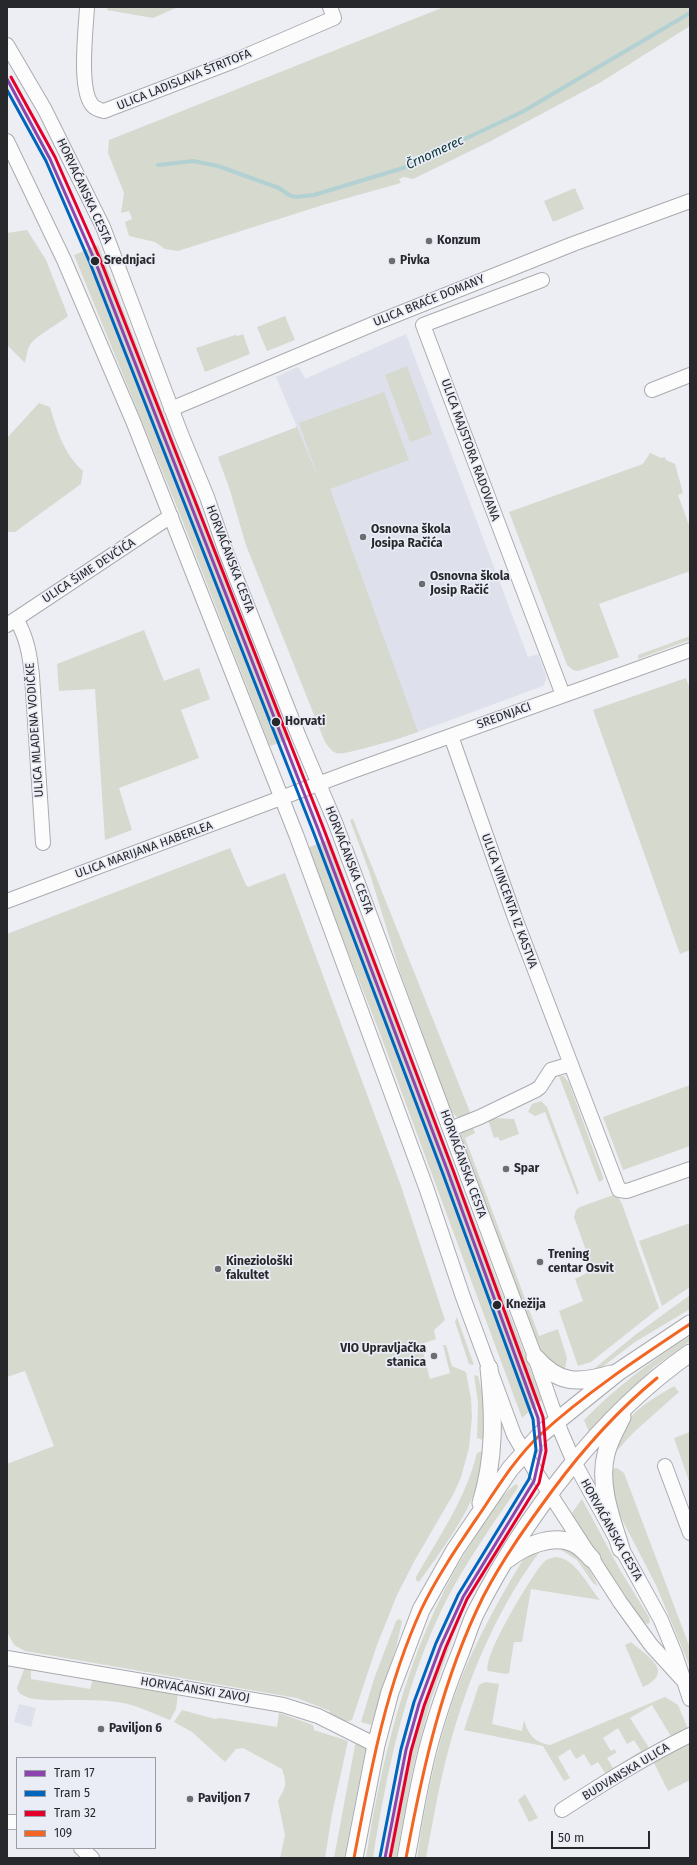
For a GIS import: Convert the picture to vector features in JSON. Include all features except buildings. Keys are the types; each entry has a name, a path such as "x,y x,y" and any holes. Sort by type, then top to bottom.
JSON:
{"main road":[{"path":"354,1858 376,1745 390,1692 421,1610 440,1575 475,1519 524,1452 557,1420 618,1372 690,1324"},
{"path":"406,1858 431,1734 441,1703 476,1613 503,1563 550,1494 574,1462 629,1403 650,1383 690,1353"},
{"path":"535,1357 548,1371 567,1379 587,1380 618,1372"},
{"path":"475,1519 488,1478 493,1446 493,1416 489,1368"},
{"path":"621,1549 609,1506 604,1474 608,1448 629,1403"},
{"path":"503,1563 512,1556 533,1546 557,1540 579,1546 592,1559"}],"street":[{"name":"ULICA LADISLAVA ŠTRITOFA","path":"87,7 85,86 88,99 93,107 104,111 211,70 334,18 330,7"},
{"name":"HORVAĆANSKA CESTA","path":"7,45 45,110 103,227 207,498 226,552 335,822 535,1357 557,1420 574,1462 669,1637 690,1699"},
{"name":"HORVAĆANSKA CESTA","path":"7,140 47,221 76,286 171,516 281,799 425,1182 458,1283 514,1435 550,1494 641,1632 682,1679"},
{"name":"ULICA BRAĆE DOMANY","path":"172,409 378,322 574,244 690,201"},
{"name":"ULICA MAJSTORA RADOVANA","path":"542,280 423,325 563,695"},
{"path":"652,390 690,376"},
{"name":"ULICA ŠIME DEVČIĆA","path":"12,622 171,516"},
{"name":"ULICA MLADENA VODIČKE","path":"12,622 29,651 43,843"},
{"name":"SREDNJACI","path":"319,784 690,650"},
{"name":"ULICA VINCENTA IZ KASTVA","path":"451,736 504,888 619,1190 626,1191 690,1169"},
{"name":"ULICA MARIJANA HABERLEA","path":"7,901 319,784"},
{"path":"450,1129 480,1117 536,1090 551,1070 571,1064"},
{"path":"665,1466 690,1533"},
{"name":"HORVAĆANSKI ZAVOJ","path":"7,1658 283,1705 318,1716 376,1745"},
{"name":"BUDVANSKA ULICA","path":"562,1810 610,1778 659,1750 690,1735"},
{"path":"82,1849 92,1858"}],"shaded area":[{"path":"108,7 178,7 153,18 107,10"},
{"path":"444,7 690,7 690,26 601,82 489,142 413,179 404,177 399,179 401,183 326,204 178,251 165,249 155,242 129,236 125,222 132,219 129,211 121,213 124,193 108,153 109,140"},
{"path":"575,188 584,209 553,222 544,201"},
{"path":"27,230 46,260 68,316 32,342 28,349 25,363 7,345 7,233"},
{"path":"98,245 290,739 270,746 179,512 74,255"},
{"path":"285,316 295,340 267,351 257,327"},
{"path":"243,334 250,354 205,372 196,348 235,335 238,336"},
{"name":"Osnovna škola Josipa Račića","path":"406,334 528,657 538,654 546,680 543,686 418,732 392,741 341,754 332,750 325,742 246,545 230,490 218,457 297,427 276,377 297,367 300,369 305,379"},
{"path":"407,366 432,434 410,442 385,375"},
{"path":"384,392 409,460 330,489 418,732 363,749 351,752 336,753 331,750 325,742 246,545 230,490 218,457 297,427 319,480 299,423"},
{"path":"39,403 50,407 66,450 83,471 81,484 15,532 7,532 7,438"},
{"path":"650,453 661,458 665,457 666,460 675,464 683,493 678,495 690,528 690,571 599,604 619,657 578,671 573,670 567,665 509,512 643,464"},
{"path":"144,630 164,681 199,668 210,699 181,710 199,758 119,788 132,830 105,840 95,689 59,691 57,664"},
{"path":"690,636 690,640 638,659 638,655"},
{"path":"686,678 690,689 690,950 680,954 593,710"},
{"path":"353,819 470,1112 468,1119 461,1120 451,1112 400,972 369,871 350,820"},
{"path":"330,839 542,1400 522,1418 379,1031 307,848"},
{"name":"Kineziološki fakultet","path":"230,848 248,887 285,873 401,1186 445,1320 434,1330 436,1339 421,1344 430,1379 450,1373 443,1345 446,1345 452,1366 466,1372 471,1399 472,1417 469,1448 461,1477 454,1493 415,1560 397,1595 377,1645 352,1720 344,1722 328,1715 330,1711 297,1698 25,1651 14,1645 7,1632 7,1464 54,1446 25,1371 7,1377 7,934"},
{"path":"559,1076 564,1076 569,1083 603,1177 603,1180 599,1182"},
{"path":"690,1085 690,1146 623,1170 603,1117"},
{"path":"541,1101 547,1107 579,1193 577,1195 545,1112 535,1116 528,1112 532,1104"},
{"path":"494,1118 514,1119 519,1134 500,1141 498,1137 494,1138 488,1120"},
{"path":"473,1127 475,1133 465,1138 539,1336 558,1329 567,1358 564,1374 544,1359 536,1342 460,1136 462,1130"},
{"path":"616,1194 622,1204 659,1308 591,1362 578,1366 559,1311 583,1301 575,1279 593,1270 574,1217 576,1210 580,1207"},
{"path":"690,1223 690,1287 662,1306 639,1241"},
{"path":"690,1295 690,1309 635,1342 597,1371 589,1373 635,1335"},
{"path":"457,1317 474,1365 469,1364 455,1322"},
{"path":"690,1336 690,1341 654,1367 589,1432 584,1420 596,1408 634,1375"},
{"path":"474,1375 478,1376 485,1404 486,1441 477,1438 478,1403"},
{"path":"674,1386 679,1392 634,1432 612,1456 627,1422 632,1416 649,1402"},
{"path":"690,1432 690,1484 674,1438"},
{"path":"485,1450 478,1484 473,1497 452,1535 419,1582 416,1580 416,1577 443,1532 459,1501 472,1470 477,1453"},
{"path":"617,1468 624,1473 690,1648 690,1667 656,1585 615,1506 610,1469"},
{"path":"516,1484 518,1486 517,1489 489,1530 447,1599 420,1661 409,1693 392,1758 373,1858 366,1858 373,1815 392,1731 418,1649 435,1610 455,1571 494,1507 504,1494"},
{"path":"582,1499 620,1570 649,1617 650,1622 648,1624 644,1623 575,1521 572,1513"},
{"path":"525,1504 528,1504 482,1575 465,1606 452,1639 430,1703 414,1763 396,1858 388,1858 408,1757 427,1691 439,1659 468,1596 488,1561"},
{"path":"544,1546 528,1568 499,1617 476,1668 457,1721 445,1762 426,1858 417,1858 434,1766 447,1720 462,1676 490,1618 524,1558"},
{"path":"558,1548 569,1548 585,1561 598,1586 593,1583 577,1560"},
{"path":"556,1557 563,1559 576,1568 600,1600 531,1589 522,1642 514,1642 509,1673 506,1674 488,1671 488,1663 493,1650 519,1599 543,1563 550,1558"},
{"path":"399,1619 402,1621 396,1648 371,1725 361,1722 374,1679 396,1621"},
{"path":"631,1642 651,1658 658,1670 657,1676 653,1681 643,1687 625,1645"},
{"path":"25,1667 31,1670 31,1679 90,1689 93,1679 178,1693 176,1709 170,1720 124,1703 94,1700 40,1700 32,1698 19,1693 17,1688"},
{"path":"485,1682 499,1684 492,1724 522,1731 524,1720 532,1737 544,1744 550,1745 665,1697 678,1705 688,1729 672,1738 652,1705 630,1718 651,1751 592,1785 591,1782 605,1773 598,1762 591,1766 584,1754 576,1759 570,1749 558,1757 570,1778 564,1781 543,1746 464,1730 479,1685","holes":["618,1728 627,1744 634,1740 641,1751 613,1768 607,1758 617,1752 614,1749 611,1751 603,1738"]},
{"path":"19,1704 36,1708 31,1727 14,1722"},
{"path":"182,1710 215,1719 220,1718 277,1727 279,1713 313,1725 314,1730 348,1741 332,1814 325,1858 280,1858 285,1835 278,1801 285,1786 285,1779 282,1769 243,1748 236,1749 225,1762 192,1732 174,1722"},
{"path":"356,1740 367,1742 344,1858 334,1858"},
{"path":"690,1740 690,1780 668,1791 652,1759"},
{"path":"525,1794 538,1818 529,1822 518,1800"}],"waterway":[{"name":"Črnomerec","path":"158,165 193,161 218,166 279,188 295,197 314,195 403,168 522,112 690,13"}],"tram line":[{"name":"32","path":"11,77 55,157 100,259 323,827 453,1170 543,1417 546,1451 539,1483 467,1599 446,1647 424,1706 411,1751 390,1858"},
{"name":"17","path":"7,79 50,159 95,261 318,829 448,1172 538,1418 541,1450 534,1481 463,1597 441,1645 419,1704 406,1750 385,1858"},
{"name":"5","path":"7,90 46,161 90,263 313,831 443,1174 533,1419 536,1450 529,1479 458,1595 436,1643 414,1702 401,1749 380,1857"}],"transit line":[{"name":"109","path":"354,1858 366,1795 388,1701 408,1640 421,1610 449,1560 509,1471 541,1434 595,1390 690,1324"},
{"name":"109","path":"406,1858 419,1791 445,1692 456,1660 483,1597 515,1543 564,1475 588,1445 614,1417 657,1378"}],"place":[{"name":"Konzum","path":"429,241"},
{"name":"Srednjaci","path":"95,261"},
{"name":"Pivka","path":"392,261"},
{"name":"Osnovna škola Josipa Račića","path":"363,537"},
{"name":"Osnovna škola Josip Račić","path":"422,584"},
{"name":"Horvati","path":"276,722"},
{"name":"Spar","path":"506,1169"},
{"name":"Trening centar Osvit","path":"540,1262"},
{"name":"Kineziološki fakultet","path":"218,1269"},
{"name":"Knežija","path":"497,1305"},
{"name":"VIO Upravljačka stanica","path":"434,1356"},
{"name":"Paviljon 6","path":"101,1729"},
{"name":"Paviljon 7","path":"190,1799"}]}
